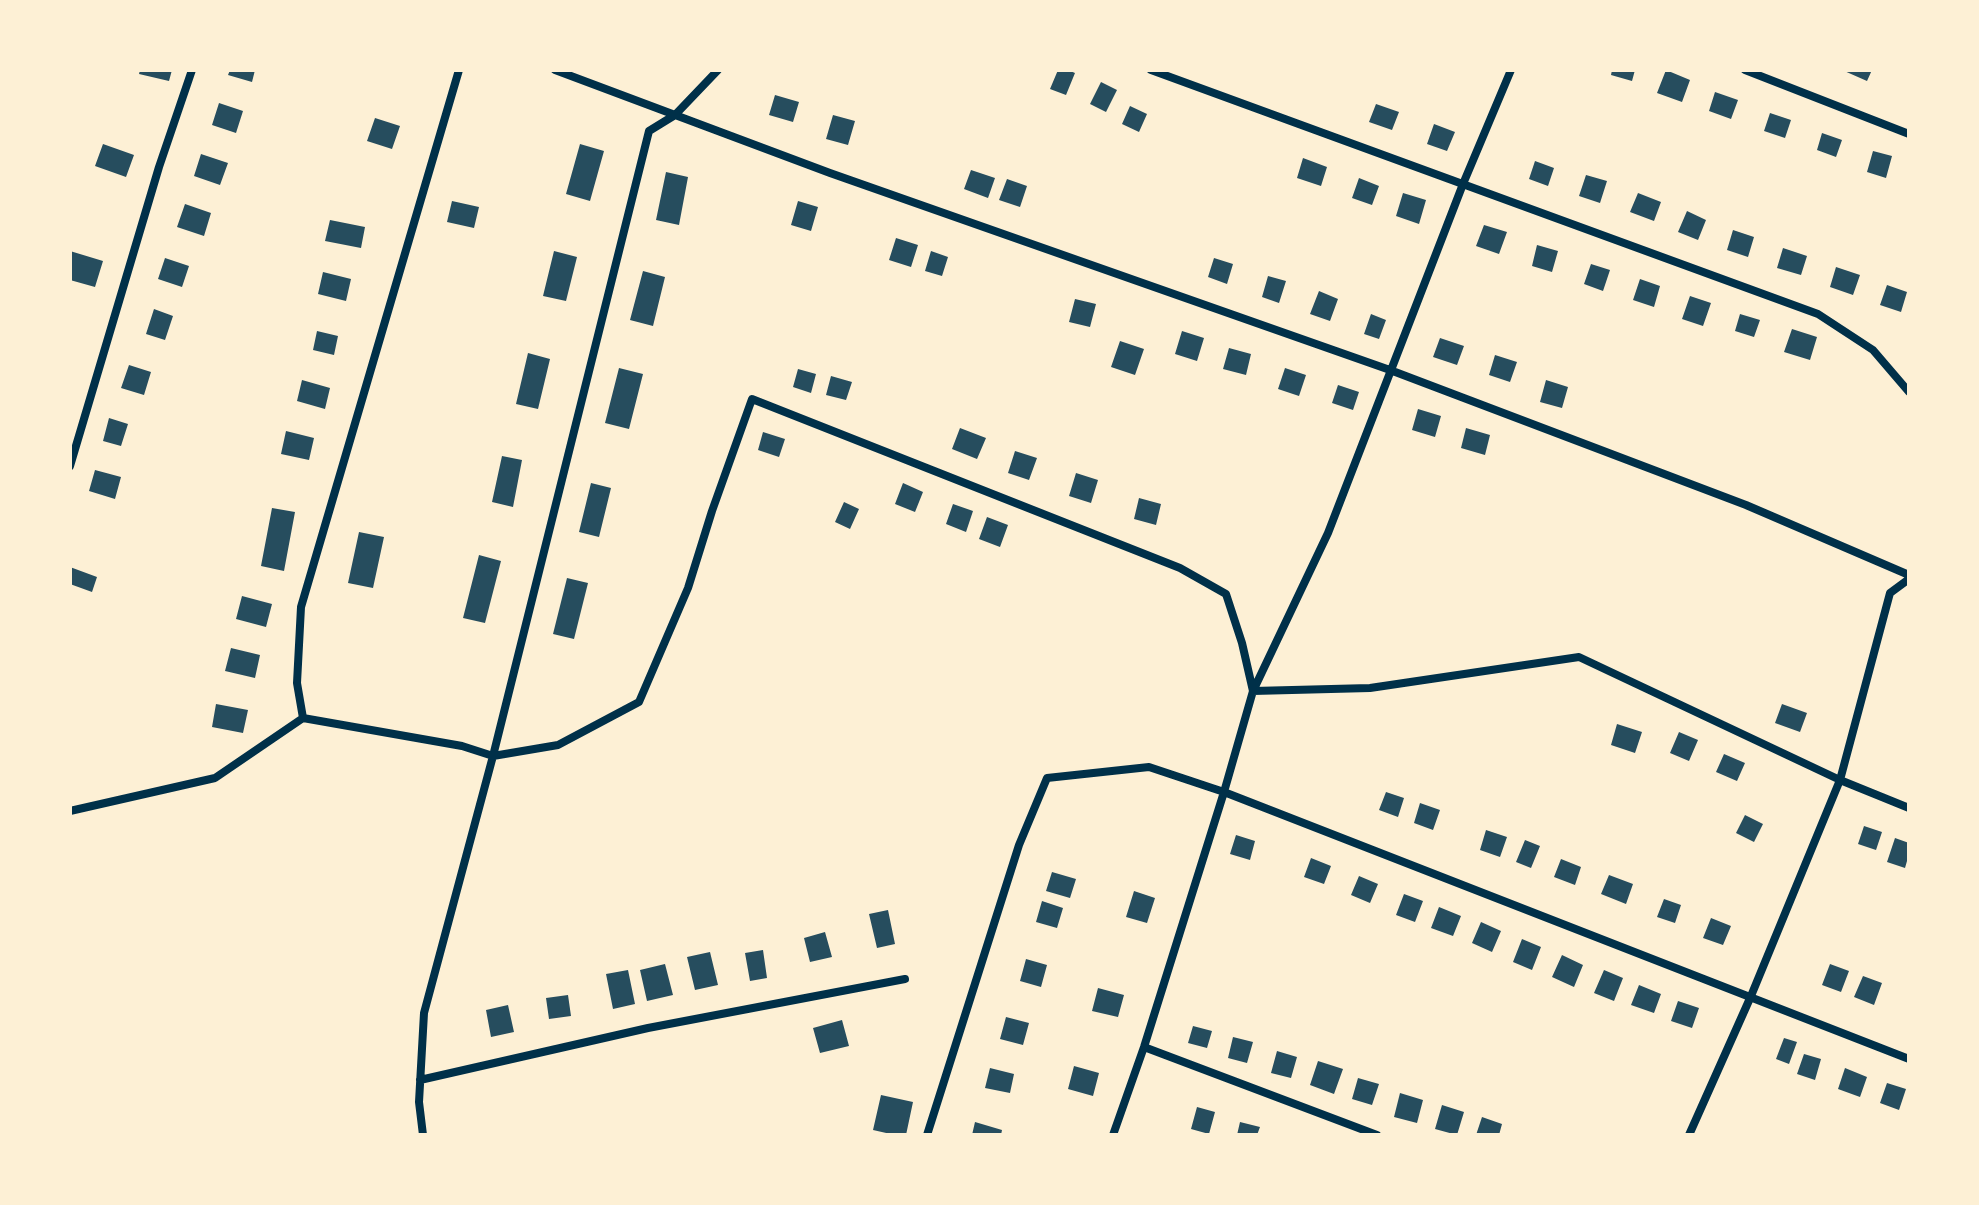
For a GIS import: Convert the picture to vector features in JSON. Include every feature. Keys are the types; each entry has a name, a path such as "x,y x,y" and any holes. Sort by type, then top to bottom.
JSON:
{"street":[{"path":"70,466 159,167 192,70"},
{"path":"303,718 297,683 301,607 459,70"},
{"path":"555,70 830,173 1390,370 1746,505 1909,577 1890,593 1840,780 1751,996 1689,1135"},
{"path":"423,1135 419,1102 424,1013 493,756 649,131 675,115 718,70"},
{"path":"1151,70 1818,314 1873,350 1909,392"},
{"path":"1113,1135 1144,1047 1253,691 1328,533 1463,184 1511,70"},
{"path":"1745,70 1909,134"},
{"path":"70,811 215,778 303,718 462,746 493,756 558,745 639,702 688,588 752,399 1180,568 1226,594 1253,691"},
{"path":"1253,691 1370,688 1579,657 1840,780 1909,808"},
{"path":"927,1135 1019,845 1047,778 1149,767 1224,792 1909,1059"},
{"path":"420,1080 648,1028 905,979"},
{"path":"1144,1047 1377,1135"}],"building":[{"path":"140,70 172,70 169,81 139,74"},
{"path":"230,70 255,70 252,82 228,75"},
{"path":"1058,70 1075,73 1066,95 1050,89"},
{"path":"1612,70 1635,70 1632,81 1611,75"},
{"path":"1666,70 1690,80 1682,102 1657,93"},
{"path":"1842,70 1872,70 1867,81"},
{"path":"1101,82 1117,90 1106,112 1090,104"},
{"path":"1715,92 1738,100 1731,119 1709,111"},
{"path":"775,95 799,102 793,122 769,115"},
{"path":"219,103 243,111 236,133 212,125"},
{"path":"1376,104 1399,112 1392,130 1369,122"},
{"path":"1130,106 1147,114 1139,132 1122,124"},
{"path":"1770,113 1791,120 1785,138 1764,131"},
{"path":"833,115 855,121 848,145 826,139"},
{"path":"375,118 400,126 392,149 367,141"},
{"path":"1434,124 1455,132 1447,151 1427,144"},
{"path":"1822,133 1842,140 1836,157 1817,150"},
{"path":"103,144 134,155 126,177 95,166"},
{"path":"580,144 604,151 590,201 566,194"},
{"path":"1873,151 1892,156 1886,178 1867,172"},
{"path":"201,154 228,163 220,185 194,176"},
{"path":"1303,158 1327,167 1321,186 1297,178"},
{"path":"1535,161 1554,168 1548,186 1529,179"},
{"path":"971,170 995,178 988,198 964,189"},
{"path":"666,172 688,177 679,225 656,220"},
{"path":"1586,175 1607,181 1600,203 1579,196"},
{"path":"1359,178 1379,186 1372,205 1352,198"},
{"path":"1007,179 1027,186 1020,207 999,200"},
{"path":"1403,193 1426,200 1419,224 1396,216"},
{"path":"1638,193 1661,202 1654,221 1630,212"},
{"path":"452,201 479,207 474,228 447,222"},
{"path":"798,201 818,207 811,231 791,225"},
{"path":"185,204 211,213 204,236 177,227"},
{"path":"1687,211 1706,220 1698,240 1678,232"},
{"path":"330,220 365,227 361,248 325,241"},
{"path":"1484,225 1507,232 1499,254 1476,246"},
{"path":"1733,230 1754,237 1748,257 1727,250"},
{"path":"896,238 918,245 911,267 889,260"},
{"path":"1537,245 1558,251 1552,272 1532,266"},
{"path":"1783,248 1807,256 1801,275 1777,268"},
{"path":"70,251 103,261 95,287 70,280"},
{"path":"554,251 577,257 566,301 543,296"},
{"path":"931,251 948,257 942,276 925,271"},
{"path":"165,258 189,266 182,287 158,279"},
{"path":"1214,258 1233,264 1227,284 1208,277"},
{"path":"1591,264 1610,270 1603,291 1584,284"},
{"path":"1836,267 1860,275 1853,295 1830,287"},
{"path":"643,271 665,277 653,326 630,320"},
{"path":"323,272 351,279 346,301 318,294"},
{"path":"1268,276 1286,281 1279,303 1262,297"},
{"path":"1640,279 1660,286 1654,307 1633,300"},
{"path":"1887,285 1907,292 1901,312 1880,305"},
{"path":"1319,291 1338,299 1330,321 1310,314"},
{"path":"1690,296 1711,303 1703,326 1682,319"},
{"path":"1075,299 1096,304 1090,327 1069,322"},
{"path":"154,309 173,316 165,340 146,334"},
{"path":"1371,314 1386,320 1379,339 1364,334"},
{"path":"1740,314 1760,320 1754,337 1735,331"},
{"path":"1792,329 1817,337 1810,360 1784,352"},
{"path":"317,331 338,336 334,355 313,350"},
{"path":"1182,331 1204,338 1197,361 1175,354"},
{"path":"1440,338 1464,346 1457,365 1433,357"},
{"path":"1120,341 1144,349 1135,375 1111,367"},
{"path":"1229,348 1251,354 1246,375 1223,369"},
{"path":"528,353 550,359 538,409 516,404"},
{"path":"1495,355 1517,362 1510,382 1489,375"},
{"path":"129,365 151,372 144,395 121,388"},
{"path":"619,368 643,374 629,429 605,423"},
{"path":"1285,368 1306,375 1299,396 1278,389"},
{"path":"798,369 816,374 811,393 793,387"},
{"path":"831,376 852,382 846,400 826,395"},
{"path":"302,380 330,388 325,409 297,401"},
{"path":"1546,380 1568,387 1562,408 1540,402"},
{"path":"1338,385 1359,392 1353,410 1332,403"},
{"path":"1418,409 1441,416 1435,437 1412,430"},
{"path":"109,418 128,424 121,446 103,441"},
{"path":"960,428 986,438 977,459 952,449"},
{"path":"1466,428 1490,435 1485,455 1461,448"},
{"path":"286,431 314,438 309,460 281,454"},
{"path":"763,432 785,439 779,457 758,450"},
{"path":"1015,451 1037,458 1029,480 1008,473"},
{"path":"502,456 522,460 513,507 492,502"},
{"path":"95,470 121,477 115,499 89,491"},
{"path":"1076,473 1098,480 1091,503 1069,496"},
{"path":"591,483 611,488 599,537 579,532"},
{"path":"903,483 923,492 915,512 895,504"},
{"path":"1139,498 1161,504 1156,525 1134,519"},
{"path":"844,502 859,509 850,529 835,522"},
{"path":"953,504 973,511 966,532 946,524"},
{"path":"272,508 295,512 284,571 261,566"},
{"path":"987,517 1008,525 1000,547 979,539"},
{"path":"359,532 384,537 373,588 348,583"},
{"path":"479,555 501,561 485,623 463,618"},
{"path":"70,567 97,577 92,592 70,584"},
{"path":"567,578 588,583 574,639 553,634"},
{"path":"242,596 272,604 266,627 236,619"},
{"path":"231,648 260,655 255,678 225,671"},
{"path":"216,704 248,710 243,733 212,727"},
{"path":"1782,704 1807,713 1800,732 1775,723"},
{"path":"1617,724 1642,732 1635,753 1611,745"},
{"path":"1679,732 1698,740 1689,761 1670,753"},
{"path":"1724,754 1745,763 1737,781 1716,772"},
{"path":"1386,792 1404,798 1398,817 1379,810"},
{"path":"1420,803 1440,810 1433,830 1414,823"},
{"path":"1745,815 1763,824 1754,842 1736,833"},
{"path":"1864,826 1882,832 1876,850 1858,844"},
{"path":"1486,830 1507,837 1500,857 1480,850"},
{"path":"1236,835 1255,841 1250,860 1230,854"},
{"path":"1895,838 1909,843 1905,868 1887,862"},
{"path":"1525,840 1540,846 1531,868 1516,862"},
{"path":"1311,858 1331,866 1324,884 1304,877"},
{"path":"1561,859 1581,867 1575,885 1554,877"},
{"path":"1052,872 1076,879 1070,898 1046,891"},
{"path":"1609,875 1633,884 1626,904 1601,894"},
{"path":"1359,876 1378,884 1370,903 1351,895"},
{"path":"1134,891 1155,898 1147,923 1126,917"},
{"path":"1404,894 1423,901 1415,922 1396,915"},
{"path":"1664,899 1681,905 1675,923 1657,917"},
{"path":"1042,901 1063,908 1057,928 1036,922"},
{"path":"1439,907 1461,916 1453,936 1431,928"},
{"path":"888,910 895,944 877,948 869,914"},
{"path":"1711,918 1731,926 1723,945 1703,938"},
{"path":"1481,922 1501,931 1492,952 1472,943"},
{"path":"825,932 832,957 810,962 804,938"},
{"path":"1522,939 1541,947 1532,970 1513,962"},
{"path":"763,950 767,978 750,981 745,953"},
{"path":"710,952 718,985 695,990 687,957"},
{"path":"1562,955 1583,965 1574,987 1552,977"},
{"path":"1026,959 1047,965 1041,987 1020,981"},
{"path":"665,964 673,995 647,1001 640,970"},
{"path":"1830,964 1849,971 1841,992 1822,985"},
{"path":"628,970 635,1004 613,1009 606,974"},
{"path":"1604,970 1623,978 1614,1001 1594,993"},
{"path":"1863,976 1882,983 1874,1005 1854,997"},
{"path":"1639,985 1661,994 1654,1013 1631,1005"},
{"path":"1098,988 1124,995 1118,1017 1092,1011"},
{"path":"568,995 571,1016 549,1019 546,998"},
{"path":"1678,1001 1699,1008 1692,1028 1671,1021"},
{"path":"508,1005 514,1032 491,1037 486,1010"},
{"path":"1006,1017 1029,1023 1023,1045 1000,1039"},
{"path":"842,1020 849,1046 820,1053 813,1028"},
{"path":"1193,1026 1212,1031 1207,1048 1188,1043"},
{"path":"1233,1037 1253,1042 1247,1063 1228,1058"},
{"path":"1784,1038 1797,1042 1789,1064 1776,1059"},
{"path":"1277,1051 1297,1057 1291,1078 1271,1073"},
{"path":"1804,1054 1821,1059 1815,1080 1797,1074"},
{"path":"1318,1061 1343,1069 1334,1094 1310,1085"},
{"path":"1074,1066 1099,1073 1093,1096 1068,1089"},
{"path":"990,1068 1014,1074 1010,1093 985,1088"},
{"path":"1845,1068 1867,1077 1860,1097 1838,1089"},
{"path":"1358,1078 1379,1084 1372,1105 1352,1099"},
{"path":"1887,1083 1906,1089 1899,1110 1880,1103"},
{"path":"1400,1093 1423,1100 1417,1123 1394,1117"},
{"path":"881,1095 913,1102 906,1135 873,1130"},
{"path":"1442,1105 1464,1112 1457,1135 1435,1129"},
{"path":"1197,1107 1215,1112 1209,1134 1191,1129"},
{"path":"1482,1117 1502,1124 1499,1135 1476,1135"},
{"path":"975,1122 1002,1130 1001,1135 972,1135"},
{"path":"1240,1122 1260,1127 1257,1135 1237,1135"}]}
